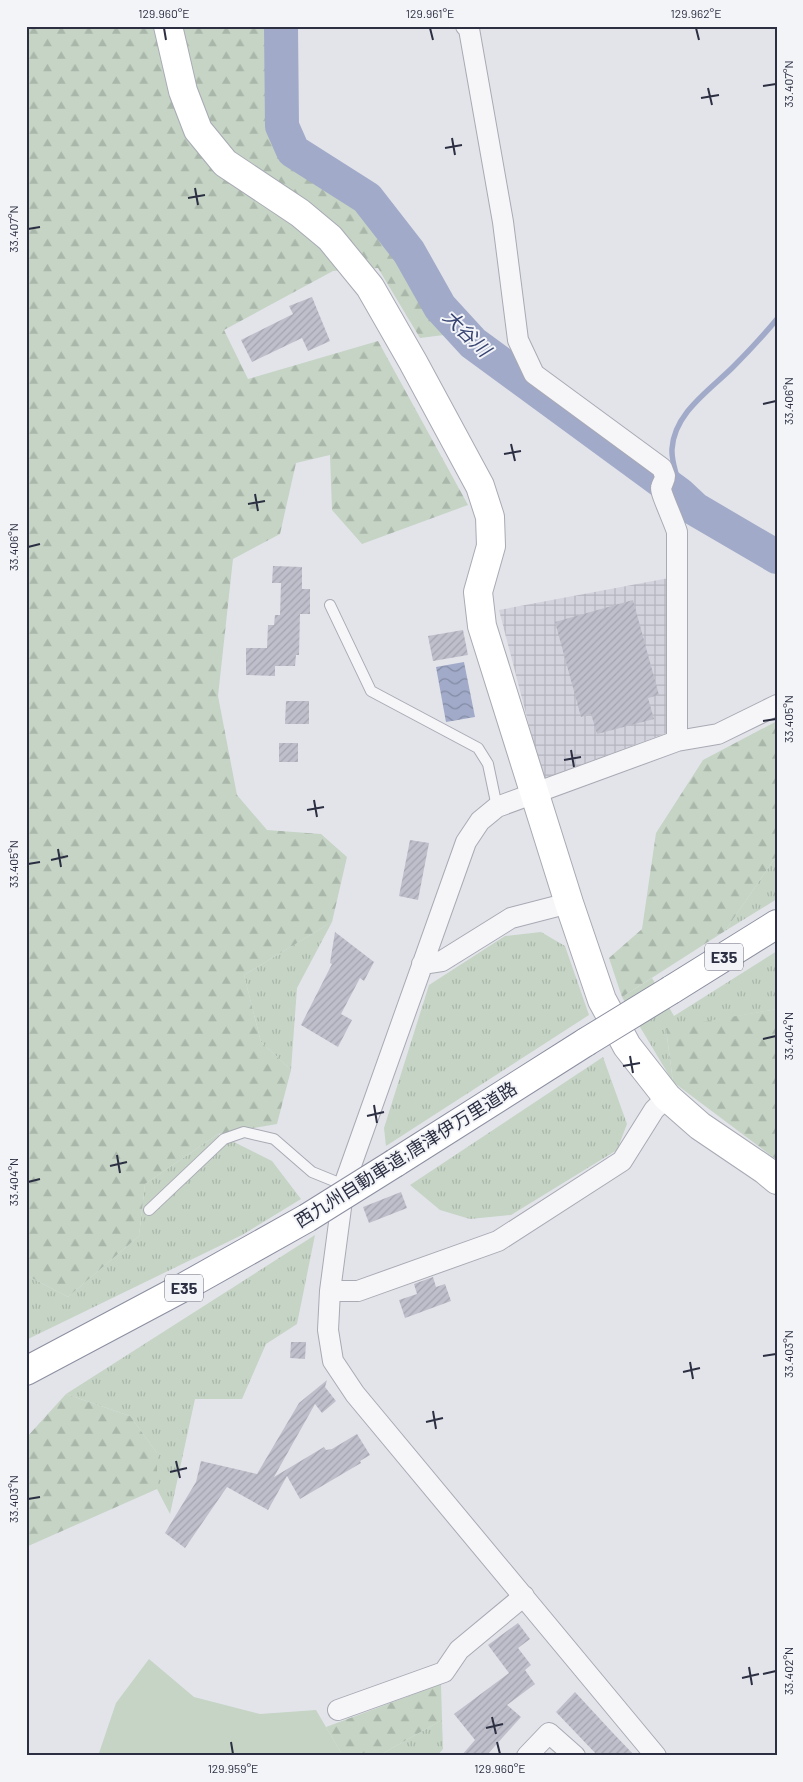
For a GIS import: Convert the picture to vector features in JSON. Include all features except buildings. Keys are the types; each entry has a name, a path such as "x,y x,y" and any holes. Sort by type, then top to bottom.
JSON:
{"main road":[{"path":"168,26 183,92 198,130 225,163 300,213 330,238 370,287 414,362 480,486 490,517 491,546 478,592 482,626 534,794 602,1000 627,1046 667,1097 700,1126 777,1180"},
{"name":"西九州自動車道;唐津伊万里道路","path":"26,1371 60,1355 307,1218 777,924"},
{"path":"26,1377 60,1355"}],"street":[{"path":"466,26 469,30 503,222 518,340 534,374 662,468 663,483 677,532 677,741"},
{"path":"656,1756 355,1394 333,1361 328,1330 330,1291 344,1186 466,842 480,821 497,807 677,741 718,734 777,705"},
{"path":"422,964 442,961 512,918 569,903"},
{"path":"330,1291 358,1291 498,1241 622,1161 654,1110 667,1097"},
{"path":"338,1710 444,1672 459,1650 524,1596"},
{"path":"527,1756 549,1733 575,1756"}],"lane":[{"path":"330,605 371,691 478,748 488,764 497,807"},
{"path":"149,1210 224,1139 244,1132 274,1139 312,1172 344,1186"}],"shaded area":[{"path":"669,578 669,732 543,779 499,610"}],"green space":[{"path":"26,26 275,26 276,125 288,155 358,197 405,262 444,335 420,338 378,268 333,271 224,330 248,379 378,341 468,505 362,544 332,510 330,455 296,463 280,534 233,559 218,696 237,795 267,830 321,834 347,857 332,922 244,975 261,1042 291,1070 277,1124 218,1134 145,1184 139,1236 68,1297 26,1275"},
{"path":"777,721 777,855 725,931 622,997 609,958 642,929 656,833 703,760"},
{"path":"777,855 777,899 725,931"},
{"path":"332,922 297,988 291,1070 261,1042 244,975"},
{"path":"541,932 565,946 589,1015 386,1146 384,1128 429,985 505,936"},
{"path":"777,951 777,1009 666,1029 673,1082 622,997 652,978 674,1016"},
{"path":"777,1009 777,1160 673,1082 666,1028"},
{"path":"603,1057 627,1124 617,1150 511,1215 470,1219 440,1210 410,1185"},
{"path":"218,1134 272,1161 301,1199 242,1235 26,1340 26,1275 68,1297 139,1236 145,1184"},
{"path":"315,1235 297,1324 266,1344 242,1399 195,1399 170,1514 157,1489 157,1453 130,1416 66,1394"},
{"path":"66,1394 130,1416 157,1453 157,1489 26,1547 26,1438"},
{"path":"149,1659 194,1697 260,1714 316,1710 343,1756 98,1756 116,1703"},
{"path":"441,1684 442,1720 378,1756 343,1756 326,1727"},
{"path":"442,1720 443,1749 437,1756 378,1756"}],"water":[{"path":"464,662 475,717 446,722 436,667"}],"waterway":[{"name":"大谷川","path":"281,26 282,126 293,151 367,198 409,252 440,307 473,343 679,494 695,509 777,557"},
{"path":"679,494 672,449 674,436 679,424 695,403 739,361 777,319"}]}
